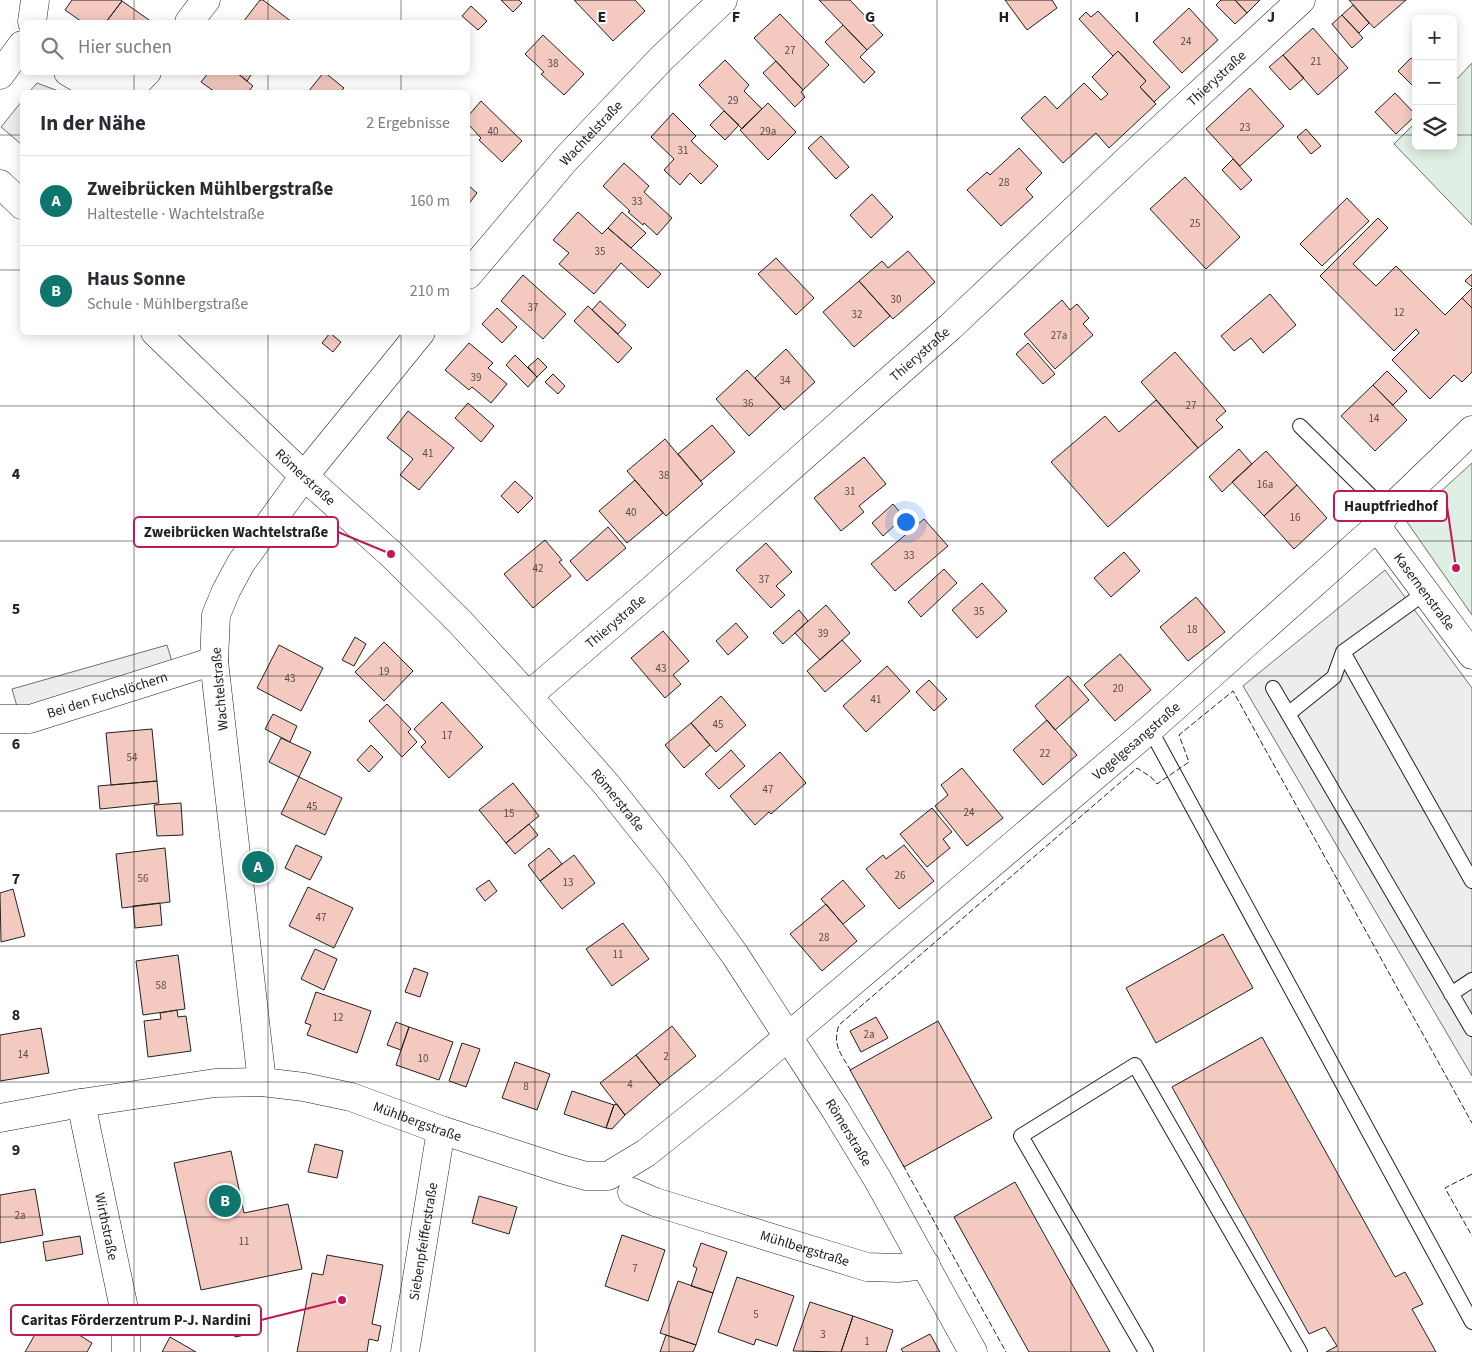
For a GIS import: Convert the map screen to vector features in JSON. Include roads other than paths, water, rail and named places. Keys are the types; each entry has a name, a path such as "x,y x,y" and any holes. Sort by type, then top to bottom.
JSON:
{"street":[{"path":"32,20 35,0"},
{"path":"190,20 206,0"},
{"name":"Wachtelstraße","path":"470,273 565,160 662,58 723,0"},
{"name":"Thierystraße","path":"528,696 654,588 950,327 1301,0"},
{"path":"0,75 20,48"},
{"path":"79,83 110,88 136,83 144,75"},
{"path":"0,184 20,203"},
{"name":"Römerstraße","path":"158,335 304,476 398,561 460,622 606,784 672,867 735,955 835,1109 878,1180 974,1352"},
{"name":"Wachtelstraße","path":"262,1082 214,661 216,615 241,563 304,476 419,335"},
{"name":"Vogelgesangstraße","path":"787,1036 1150,730 1382,519 1472,430"},
{"name":"Kasernenstraße","path":"1382,519 1426,592 1472,655"},
{"name":"Bei den Fuchslöchern","path":"0,719 30,719 214,661"},
{"name":"Mühlbergstraße","path":"0,1118 81,1103 215,1083 262,1082 304,1087 351,1097 441,1130 561,1170 586,1176 608,1176 646,1153 730,1086 787,1036"},
{"name":"Wirthstraße","path":"81,1103 126,1318 126,1352"},
{"name":"Siebenpfeifferstraße","path":"405,1352 441,1130"},
{"name":"Mühlbergstraße","path":"632,1192 655,1202 867,1267 898,1268 926,1265"}],"lane":[{"path":"1300,426 1382,519"},
{"path":"1288,714 1334,677 1343,652 1426,592"},
{"path":"1343,652 1472,881"},
{"path":"1273,688 1472,1029"},
{"path":"1150,730 1472,1322"},
{"path":"1451,994 1472,980"},
{"path":"1146,1352 1021,1136 1135,1065 1300,1352"}],"place":[{"name":"Zweibrücken Wachtelstraße","path":"391,554"},
{"name":"Hauptfriedhof","path":"1456,568"},
{"name":"Zweibrücken Mühlbergstraße","path":"258,867"},
{"name":"Haus Sonne","path":"225,1201"},
{"name":"Caritas Förderzentrum P-J. Nardini","path":"342,1300"}]}
